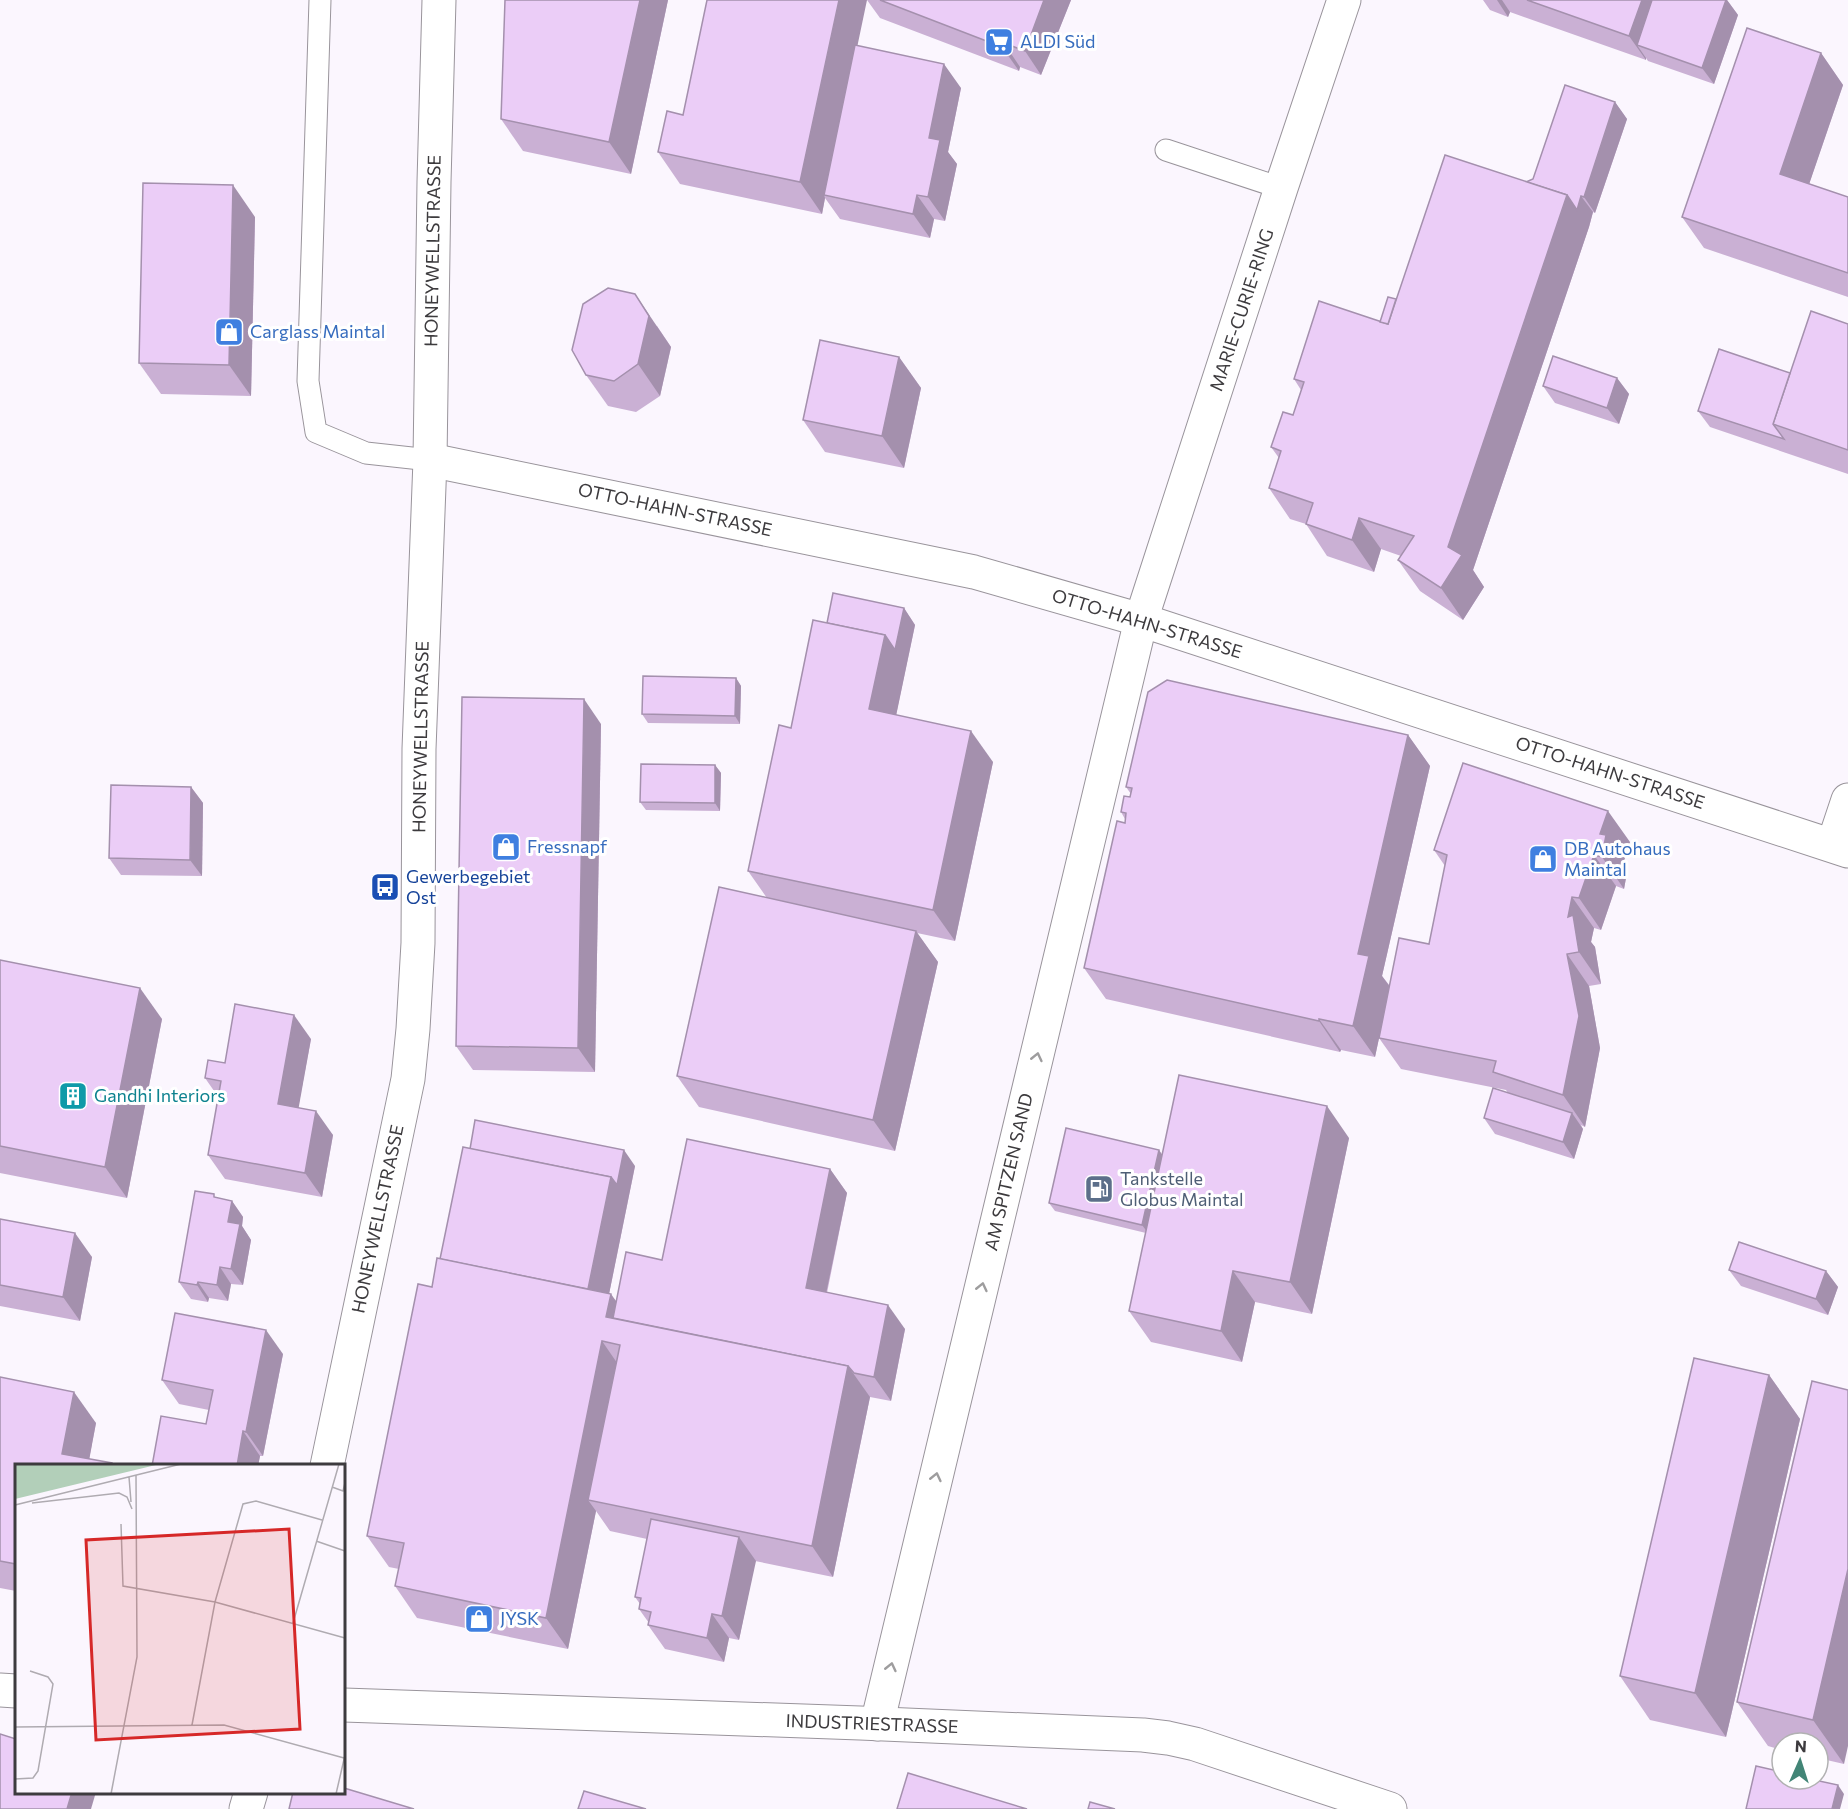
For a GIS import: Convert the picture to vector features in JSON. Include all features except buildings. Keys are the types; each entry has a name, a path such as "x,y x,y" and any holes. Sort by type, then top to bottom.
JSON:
{"street":[{"name":"HONEYWELLSTRASSE","path":"327,1464 408,1079 413,1029 418,943 422,647 430,459 439,0"},
{"name":"MARIE-CURIE-RING","path":"1141,620 1344,0"},
{"name":"OTTO-HAHN-STRASSE","path":"430,459 974,572 1141,620 1840,848"},
{"name":"AM SPITZEN SAND","path":"877,1724 1141,620"},
{"path":"1840,848 1848,800"},
{"path":"0,1690 15,1691"},
{"name":"INDUSTRIESTRASSE","path":"345,1705 877,1724 1168,1738 1195,1744 1390,1809"},
{"path":"246,1809 250,1794"}],"lane":[{"path":"320,0 308,381 316,432 366,453 430,459"},
{"path":"1166,150 1281,188"}],"place":[{"name":"ALDI Süd","path":"999,42"},
{"name":"Carglass Maintal","path":"229,332"},
{"name":"Fressnapf","path":"506,847"},
{"name":"DB Autohaus Maintal","path":"1543,859"},
{"name":"Gewerbegebiet Ost","path":"385,887"},
{"name":"Gandhi Interiors","path":"73,1096"},
{"name":"Tankstelle Globus Maintal","path":"1099,1189"},
{"name":"JYSK","path":"479,1619"}]}
